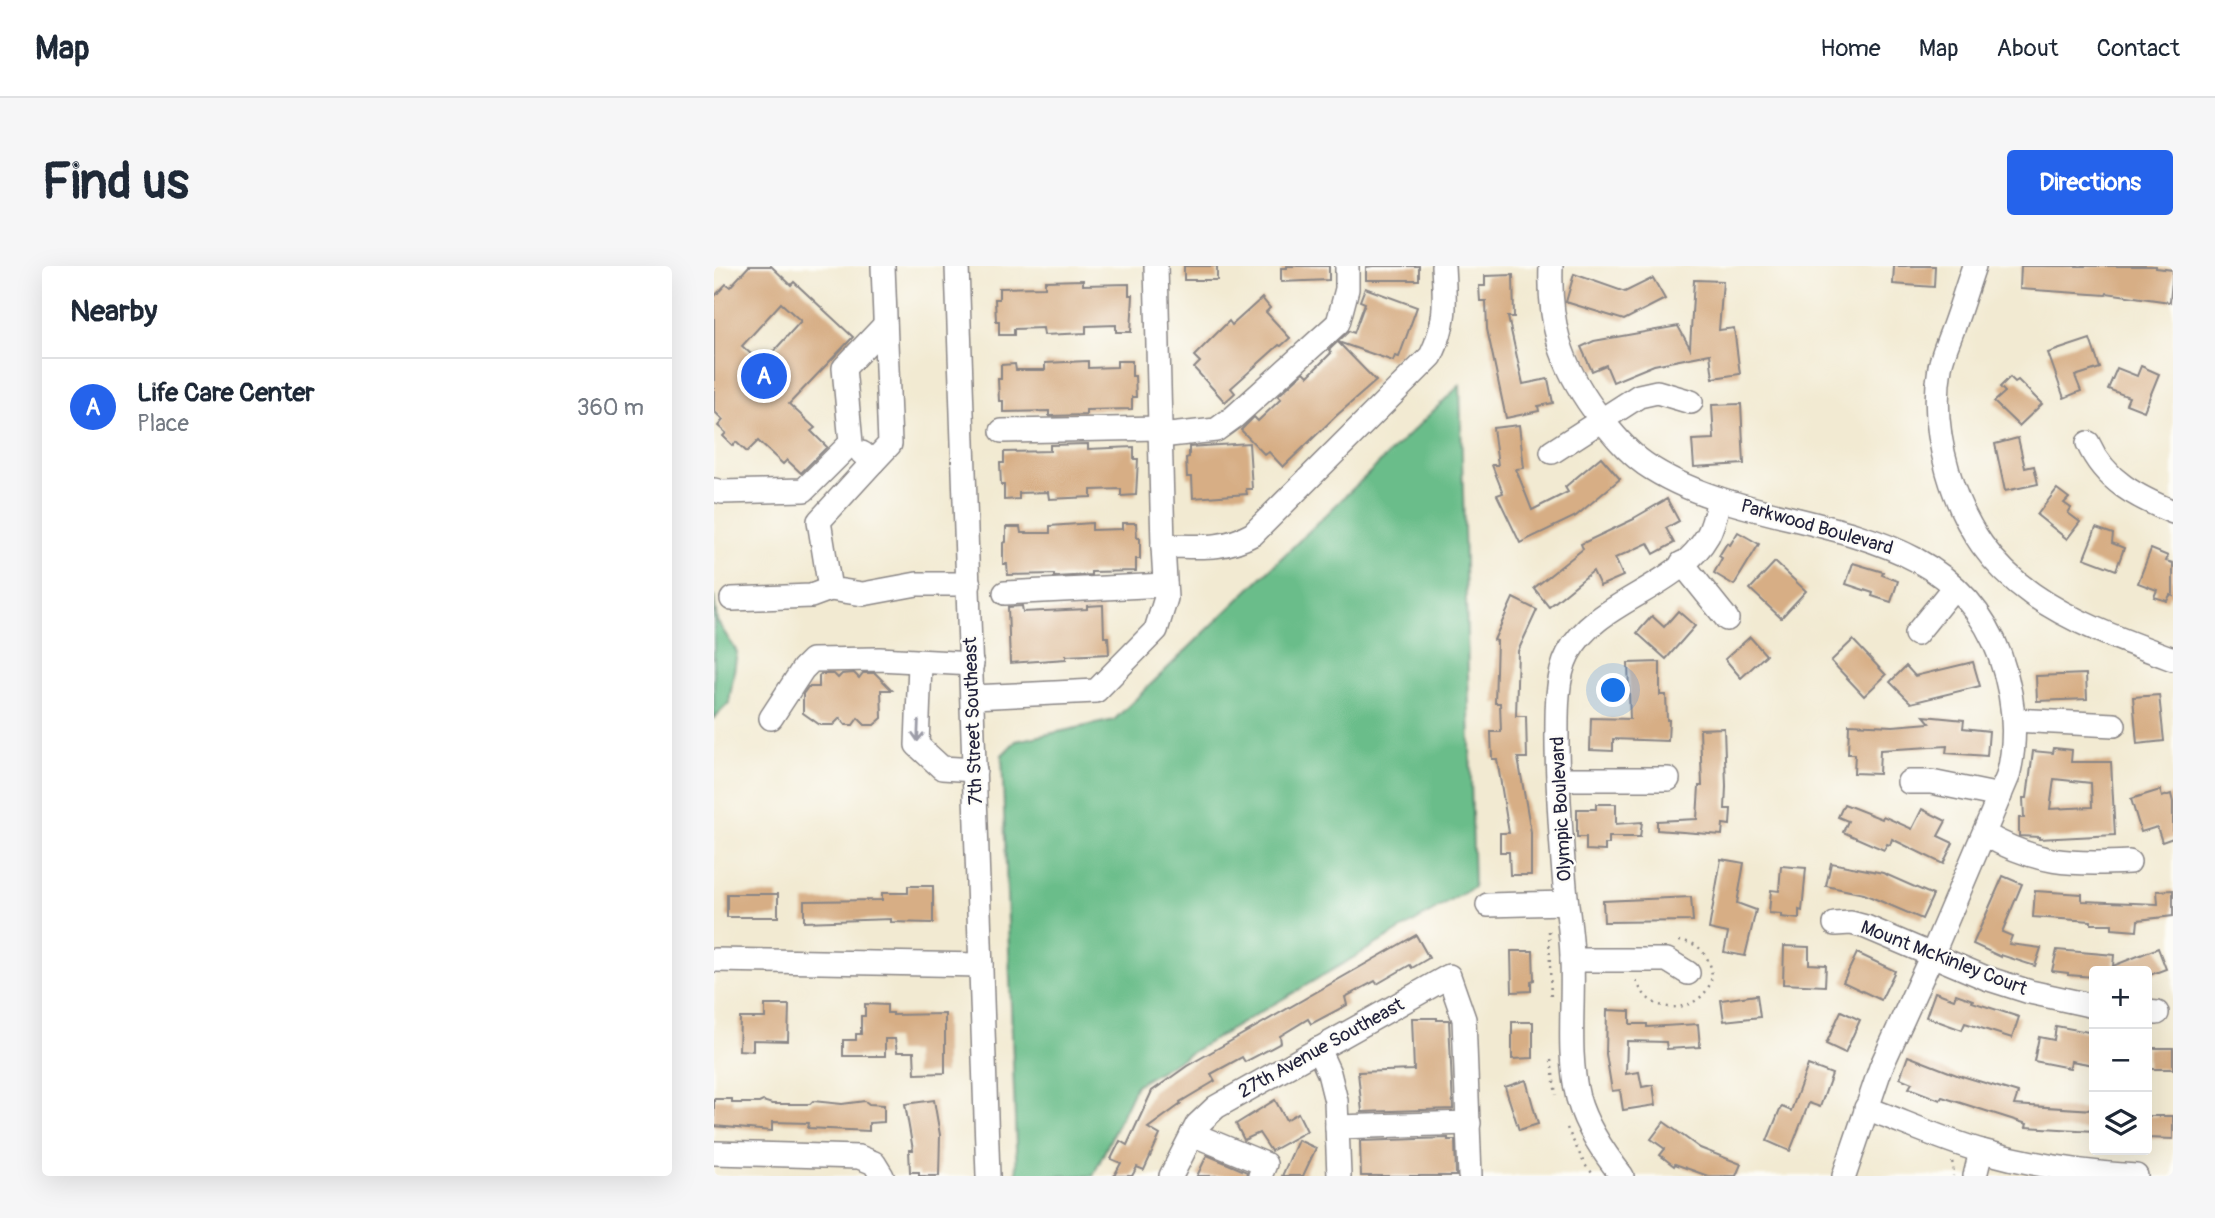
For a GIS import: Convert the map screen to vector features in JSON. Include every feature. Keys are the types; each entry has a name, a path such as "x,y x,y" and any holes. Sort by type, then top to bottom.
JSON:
{"street":[{"path":"819,521 890,444 883,266"},
{"name":"7th Street Southeast","path":"957,266 988,1176"},
{"path":"972,697 1096,691 1156,630 1166,598 1166,585 1156,266"},
{"path":"1002,431 1216,430 1338,323 1347,289 1347,266"},
{"path":"1163,546 1235,544 1253,534 1431,356 1441,336 1445,310 1443,266"},
{"name":"Parkwood Boulevard","path":"1550,266 1551,301 1557,343 1567,366 1618,440 1645,464 1718,499 1881,543 1909,554 1940,574 1954,587 1986,627 1997,648 2008,684 2014,720 2012,759 1984,834 1881,1067 1844,1176"},
{"path":"1974,266 1945,347 1937,399 1942,447 1955,498 1978,541 2019,586 2065,615 2113,637 2173,659"},
{"path":"873,462 851,443 844,368 885,325"},
{"path":"1552,452 1646,394 1657,392 1691,401"},
{"path":"714,490 804,491 851,443"},
{"path":"2088,443 2095,459 2107,474 2142,499 2173,512"},
{"path":"804,491 819,521 830,589"},
{"name":"Olympic Boulevard","path":"1622,1176 1597,1140 1578,1097 1556,713 1563,666 1568,654 1593,624 1669,576 1697,550 1709,534 1718,499"},
{"path":"1682,563 1727,619"},
{"path":"732,599 811,596 830,589 863,594 917,584 969,584"},
{"path":"1005,593 1166,585"},
{"path":"1916,634 1954,587"},
{"path":"771,718 803,669 813,660 867,659 972,664"},
{"path":"920,663 917,744 942,768 975,770"},
{"path":"2014,720 2114,726"},
{"path":"1558,779 1668,779"},
{"path":"1909,782 1931,782 2000,796"},
{"path":"1984,834 2010,849 2042,859 2067,863 2129,862"},
{"path":"1488,905 1566,903"},
{"name":"Mount McKinley Court","path":"1835,923 1866,927 1986,978 2030,992 2089,1005"},
{"path":"1572,960 1667,960 1688,973"},
{"path":"714,961 981,965"},
{"name":"27th Avenue Southeast","path":"1194,1130 1216,1107 1449,976 1464,1019 1469,1123"},
{"path":"1318,1049 1334,1088 1339,1176"},
{"path":"1866,1108 1981,1151 2071,1170 2136,1176"},
{"path":"1337,1127 1469,1123 1470,1176"},
{"path":"1171,1176 1194,1130 1265,1164 1260,1176"},
{"path":"1975,1176 1981,1151"},
{"path":"714,1153 852,1156 865,1158 878,1169"}],"path":[{"path":"1635,979 1642,992 1653,1002 1666,1006 1683,1006 1702,996 1712,979 1707,958 1693,943 1669,941"},
{"path":"1946,1158 1954,1167 1953,1176"}],"green space":[{"path":"1460,385 1474,887 1136,1085 1093,1176 1017,1176 1002,755 1016,741 1114,720"},
{"path":"714,596 717,621 737,652 729,703 714,718"}],"building":[{"path":"749,266 771,266 791,285 794,282 853,337 789,404 815,428 811,431 827,447 801,473 787,460 783,464 758,441 747,452 736,442 733,446 723,436 726,433 718,426 723,420 714,411 714,297 726,284 730,287","holes":["781,303 801,321 762,364 742,346"]},
{"path":"1184,266 1217,266 1217,280 1184,280"},
{"path":"1329,266 1329,280 1281,282 1281,268"},
{"path":"1419,266 1419,280 1366,280 1366,267"},
{"path":"1894,266 1935,266 1934,287 1893,284"},
{"path":"2021,266 2156,266 2173,270 2170,302 2107,293 2020,289"},
{"path":"1574,274 1625,292 1653,278 1665,299 1624,320 1566,302"},
{"path":"1513,275 1514,317 1508,317 1523,384 1548,379 1553,403 1538,406 1539,411 1506,418 1487,329 1486,301 1480,301 1479,286 1485,286 1485,276"},
{"path":"1083,280 1083,285 1129,284 1129,295 1133,295 1131,332 1116,332 1116,325 1086,326 1086,333 1044,335 1043,328 1014,329 1014,335 999,335 995,299 999,299 999,288 1045,287 1045,281"},
{"path":"1694,280 1723,281 1719,330 1734,328 1740,374 1713,378 1710,354 1654,365 1613,382 1606,365 1592,371 1581,347 1594,341 1678,326 1690,348"},
{"path":"1365,288 1417,307 1399,357 1395,356 1393,361 1338,342 1376,381 1283,467 1269,452 1265,455 1241,430 1254,417 1258,421 1281,399 1278,396 1304,372 1308,376 1331,353 1329,350 1349,331 1354,333 1365,303 1360,301"},
{"path":"1262,298 1270,308 1266,312 1290,338 1231,388 1235,393 1225,402 1194,368 1200,362 1194,356 1229,321 1232,325"},
{"path":"2090,339 2100,368 2075,376 2081,391 2064,398 2048,353"},
{"path":"1088,361 1088,368 1117,367 1117,361 1132,361 1136,397 1132,397 1132,409 1086,410 1086,415 1049,416 1049,411 1003,412 1003,401 999,401 998,379 1001,379 1001,365 1015,364 1016,370 1045,370 1045,363"},
{"path":"2141,366 2159,374 2144,411 2126,404 2129,397 2108,389 2117,368 2137,376"},
{"path":"2010,377 2015,382 2018,380 2042,404 2019,426 1994,402 2005,392 2000,387"},
{"path":"1741,404 1744,464 1694,467 1692,440 1714,439 1712,405"},
{"path":"1519,425 1524,468 1516,469 1532,510 1568,492 1565,487 1601,457 1620,479 1576,516 1520,543 1497,495 1503,493 1492,465 1498,465 1493,428"},
{"path":"2018,438 2025,468 2034,466 2038,484 2005,491 1995,444"},
{"path":"1249,443 1252,489 1246,489 1247,494 1193,498 1192,477 1187,477 1186,458 1189,457 1189,447"},
{"path":"1088,444 1088,449 1134,447 1134,459 1138,459 1136,495 1121,496 1121,489 1091,490 1091,497 1049,499 1048,492 1019,493 1019,499 1004,500 1000,463 1004,463 1004,452 1050,451 1050,445"},
{"path":"2057,489 2069,498 2064,503 2071,508 2068,513 2080,522 2067,539 2037,515"},
{"path":"1667,499 1679,521 1666,528 1674,543 1654,554 1648,543 1615,558 1623,576 1600,586 1593,571 1549,607 1534,588 1583,549 1581,544 1634,519"},
{"path":"1092,523 1092,530 1122,529 1122,523 1136,523 1137,538 1140,538 1140,559 1136,559 1136,571 1091,572 1091,575 1054,577 1054,574 1008,575 1007,564 1003,564 1006,527 1020,527 1021,533 1050,533 1050,526"},
{"path":"2096,528 2113,534 2112,543 2124,548 2116,570 2084,558"},
{"path":"1738,532 1759,544 1734,585 1714,573 1722,558 1719,556"},
{"path":"2151,549 2168,556 2166,561 2173,563 2173,596 2170,595 2167,601 2154,597 2157,590 2138,583"},
{"path":"1775,562 1806,591 1781,618 1750,589"},
{"path":"1853,563 1883,572 1882,575 1898,581 1891,602 1846,584"},
{"path":"1513,598 1537,610 1518,651 1516,716 1526,716 1527,758 1518,758 1531,832 1531,875 1510,875 1509,852 1500,852 1500,833 1509,833 1497,759 1492,759 1491,732 1501,732 1500,703 1495,703 1497,641 1494,640"},
{"path":"1103,605 1104,637 1108,637 1109,654 1010,663 1008,607 1022,606 1023,612 1087,609 1087,606"},
{"path":"1678,611 1695,626 1666,659 1637,633 1652,616 1664,627"},
{"path":"1750,637 1766,655 1741,678 1725,659"},
{"path":"1853,640 1886,675 1864,696 1831,661"},
{"path":"1660,662 1660,695 1666,695 1668,741 1613,739 1613,751 1590,750 1591,718 1630,719 1628,663"},
{"path":"1973,662 1980,686 1911,703 1890,682 1906,666 1915,676"},
{"path":"854,673 859,678 863,673 875,673 892,690 881,690 882,718 874,725 865,725 858,718 853,725 846,725 840,718 833,725 820,725 803,713 803,694 808,687 819,687 821,674 834,674 838,678 842,674"},
{"path":"2086,674 2087,699 2037,701 2036,676"},
{"path":"2159,695 2164,741 2137,744 2133,697"},
{"path":"1924,716 1964,720 1963,728 1989,731 1987,756 1946,753 1947,746 1880,750 1879,774 1854,773 1855,754 1848,754 1849,724 1893,726 1930,723"},
{"path":"1724,728 1725,809 1731,809 1730,825 1723,824 1722,835 1657,830 1657,821 1697,819 1699,786 1702,786 1700,729"},
{"path":"2054,748 2072,750 2071,762 2111,762 2115,835 2039,839 2019,836 2019,818 2024,818 2023,798 2027,798 2033,751 2053,753","holes":["2054,779 2091,783 2092,807 2050,809"]},
{"path":"2160,790 2162,797 2171,794 2173,802 2173,838 2162,842 2157,827 2141,832 2131,799"},
{"path":"1596,804 1616,804 1616,824 1642,822 1640,837 1609,837 1605,851 1586,850 1586,837 1577,837 1577,809 1596,809"},
{"path":"1844,804 1882,819 1883,816 1912,829 1922,809 1946,821 1938,836 1953,843 1943,864 1892,839 1884,850 1843,832 1848,821 1838,817"},
{"path":"1721,859 1744,863 1737,903 1756,910 1745,956 1724,952 1728,933 1709,929"},
{"path":"1831,863 1883,873 1933,895 1922,919 1864,894 1826,886"},
{"path":"1781,866 1806,868 1799,919 1769,913 1771,890 1779,891"},
{"path":"2003,876 2022,884 2002,932 2012,936 2009,944 2041,948 2035,966 2001,957 1973,944"},
{"path":"908,886 933,886 933,923 891,922 891,919 804,922 804,901 882,900 882,893 908,893"},
{"path":"2173,890 2173,916 2138,920 2137,931 2112,929 2112,924 2091,924 2091,921 2033,917 2035,891 2082,894 2082,901 2158,904 2157,891"},
{"path":"727,894 778,894 778,917 727,917"},
{"path":"1691,897 1693,921 1604,922 1603,901"},
{"path":"1416,935 1429,958 1345,997 1347,1005 1311,1024 1308,1019 1280,1036 1281,1043 1245,1062 1242,1057 1211,1074 1215,1081 1180,1102 1181,1104 1148,1128 1160,1135 1144,1170 1137,1167 1132,1176 1114,1176 1121,1163 1111,1159 1120,1141 1127,1145 1152,1091 1187,1066"},
{"path":"1784,946 1809,947 1809,964 1826,965 1825,986 1783,984"},
{"path":"2158,948 2166,969 2152,974 2152,966 2113,966"},
{"path":"2057,950 2114,955 2113,966 2089,966 2089,977 2052,971"},
{"path":"1511,951 1533,951 1534,980 1531,981 1531,991 1512,992"},
{"path":"1857,953 1895,971 1881,1000 1843,982"},
{"path":"1935,992 1954,999 1956,994 2019,1017 2012,1038 1965,1023 1962,1030 1926,1017"},
{"path":"1757,995 1760,1017 1724,1021 1721,1000"},
{"path":"865,1004 887,1005 887,1013 893,1015 945,1014 945,1073 915,1074 914,1052 897,1052 895,1039 885,1039 885,1056 843,1056 843,1040 856,1040 856,1034 861,1034 861,1016 865,1016"},
{"path":"765,1005 789,1005 788,1041 753,1040 753,1051 739,1050 740,1018 765,1018"},
{"path":"1607,1010 1630,1011 1630,1024 1647,1024 1647,1027 1698,1024 1700,1047 1667,1049 1666,1042 1627,1041 1626,1074 1639,1072 1642,1087 1653,1085 1656,1105 1623,1110 1620,1090 1612,1091 1606,1054"},
{"path":"1841,1011 1860,1020 1845,1053 1826,1044"},
{"path":"1412,1018 1449,1020 1453,1109 1362,1112 1358,1072 1414,1070"},
{"path":"1512,1022 1533,1022 1533,1058 1512,1059"},
{"path":"2056,1026 2089,1032 2089,1064 2071,1061 2070,1068 2034,1061 2039,1037 2054,1040"},
{"path":"2152,1048 2173,1048 2173,1069 2152,1069"},
{"path":"1908,1056 1962,1077 2018,1093 2014,1105 2089,1110 2089,1131 2026,1127 2027,1124 1942,1097 1940,1100 1909,1088 1912,1083 1900,1078"},
{"path":"1808,1065 1832,1074 1820,1107 1809,1103 1790,1151 1767,1141 1780,1109 1782,1107 1791,1111"},
{"path":"1526,1080 1538,1124 1519,1130 1505,1087"},
{"path":"714,1099 732,1099 732,1103 763,1101 772,1104 810,1104 813,1101 842,1104 865,1101 869,1104 884,1105 884,1122 869,1123 869,1131 808,1128 809,1123 772,1122 772,1131 714,1126"},
{"path":"934,1100 940,1135 939,1176 919,1176 919,1172 910,1172 909,1150 913,1150 905,1104"},
{"path":"1275,1100 1286,1120 1298,1113 1307,1131 1271,1151 1259,1133 1244,1140 1236,1124"},
{"path":"2152,1116 2173,1116 2173,1139 2152,1138"},
{"path":"1664,1122 1700,1148 1741,1164 1736,1176 1708,1176 1675,1164 1674,1166 1660,1155 1665,1149 1651,1139"},
{"path":"1298,1140 1316,1148 1303,1176 1282,1176"},
{"path":"1455,1140 1456,1176 1361,1176 1360,1141"},
{"path":"1207,1155 1247,1172 1246,1176 1197,1176"}],"place":[{"name":"Life Care Center","path":"764,376"}]}
